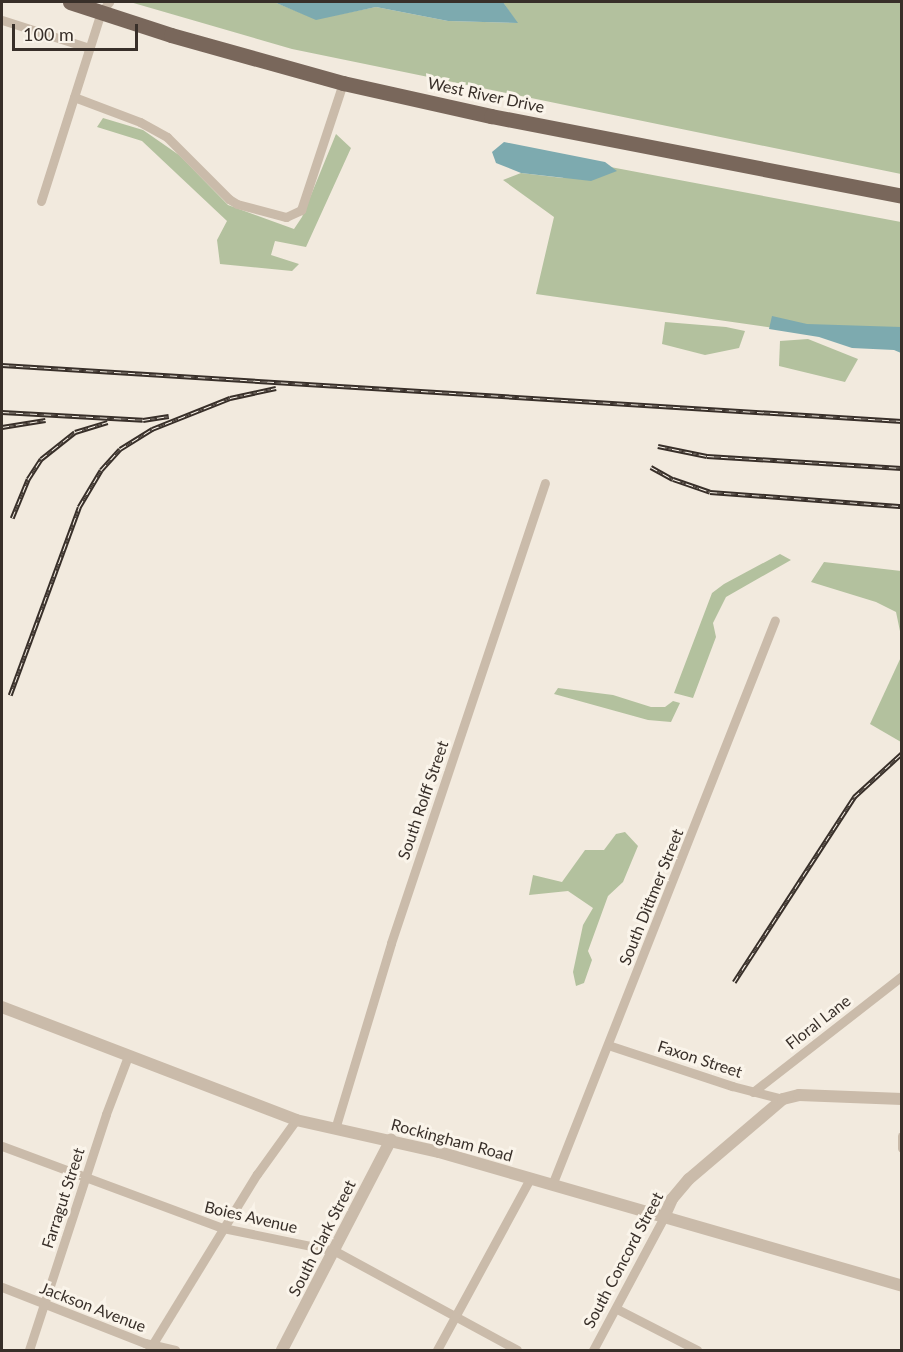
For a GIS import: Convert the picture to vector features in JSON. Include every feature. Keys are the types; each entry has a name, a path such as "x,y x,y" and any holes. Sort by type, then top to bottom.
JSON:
{"main road":[{"name":"West River Drive","path":"70,2 105,7 171,35 343,83 491,116 902,196"}],"street":[{"path":"41,201 89,48 105,7"},
{"path":"2,20 89,48"},
{"path":"74,97 140,122 167,137 229,200 286,217 301,210 343,83"},
{"name":"South Rolff Street","path":"335,1129 390,943 545,483"},
{"name":"South Dittmer Street","path":"552,1185 775,620"},
{"name":"Floral Lane","path":"753,1092 901,976"},
{"name":"Rockingham Road","path":"2,1008 296,1120 391,1140 902,1286"},
{"name":"Faxon Street","path":"608,1046 753,1092 783,1099"},
{"name":"Farragut Street","path":"29,1350 128,1056"},
{"path":"783,1099 799,1095 902,1099"},
{"name":"South Concord Street","path":"593,1350 617,1309 672,1199 689,1179 783,1099"},
{"path":"151,1348 223,1228 296,1120"},
{"path":"902,1136 902,1148"},
{"name":"South Clark Street","path":"282,1350 391,1140"},
{"name":"Boies Avenue","path":"2,1146 223,1228 335,1251 517,1350"},
{"path":"438,1350 530,1179"},
{"name":"Jackson Avenue","path":"2,1287 151,1348 175,1350"},
{"path":"617,1309 697,1350"}],"green space":[{"path":"130,2 274,2 316,19 376,7 448,21 517,23 503,2 901,2 901,174 292,49"},
{"path":"103,118 143,130 179,155 228,205 294,229 302,217 336,134 351,148 306,247 275,241 271,255 299,264 292,271 220,264 217,240 227,221 142,141 97,127"},
{"path":"568,159 901,222 901,346 536,294 554,217 503,180 521,173 563,178"},
{"path":"665,322 726,327 745,331 739,348 705,355 662,344"},
{"path":"808,339 858,359 845,382 779,366 780,341"},
{"path":"780,554 791,560 726,597 713,623 716,637 693,698 674,693 712,593 724,584"},
{"path":"824,562 901,571 901,636 896,612 876,602 811,582"},
{"path":"901,657 901,742 870,724"},
{"path":"558,688 613,695 651,707 665,707 673,701 680,703 671,722 648,720 554,694"},
{"path":"625,832 638,846 623,882 608,896 588,951 592,960 584,983 576,986 573,972 583,925 593,908 568,891 529,895 533,875 562,882 585,850 604,850 616,834"}],"water":[{"path":"274,2 503,2 518,23 448,21 376,7 316,20"},
{"path":"504,142 605,162 617,171 591,181 521,173 496,163 492,152"},
{"path":"772,316 807,324 901,327 901,353 894,350 852,348 819,337 769,329"}],"railway":[{"path":"2,365 902,421"},
{"path":"10,695 79,507 101,470 120,449 152,429 230,398 276,388"},
{"path":"2,412 143,420 169,416"},
{"path":"2,427 45,420"},
{"path":"12,518 28,479 41,459 75,432 108,422"},
{"path":"658,446 707,456 902,468"},
{"path":"651,467 673,479 710,492 902,506"},
{"path":"734,982 854,797 902,753"}]}
